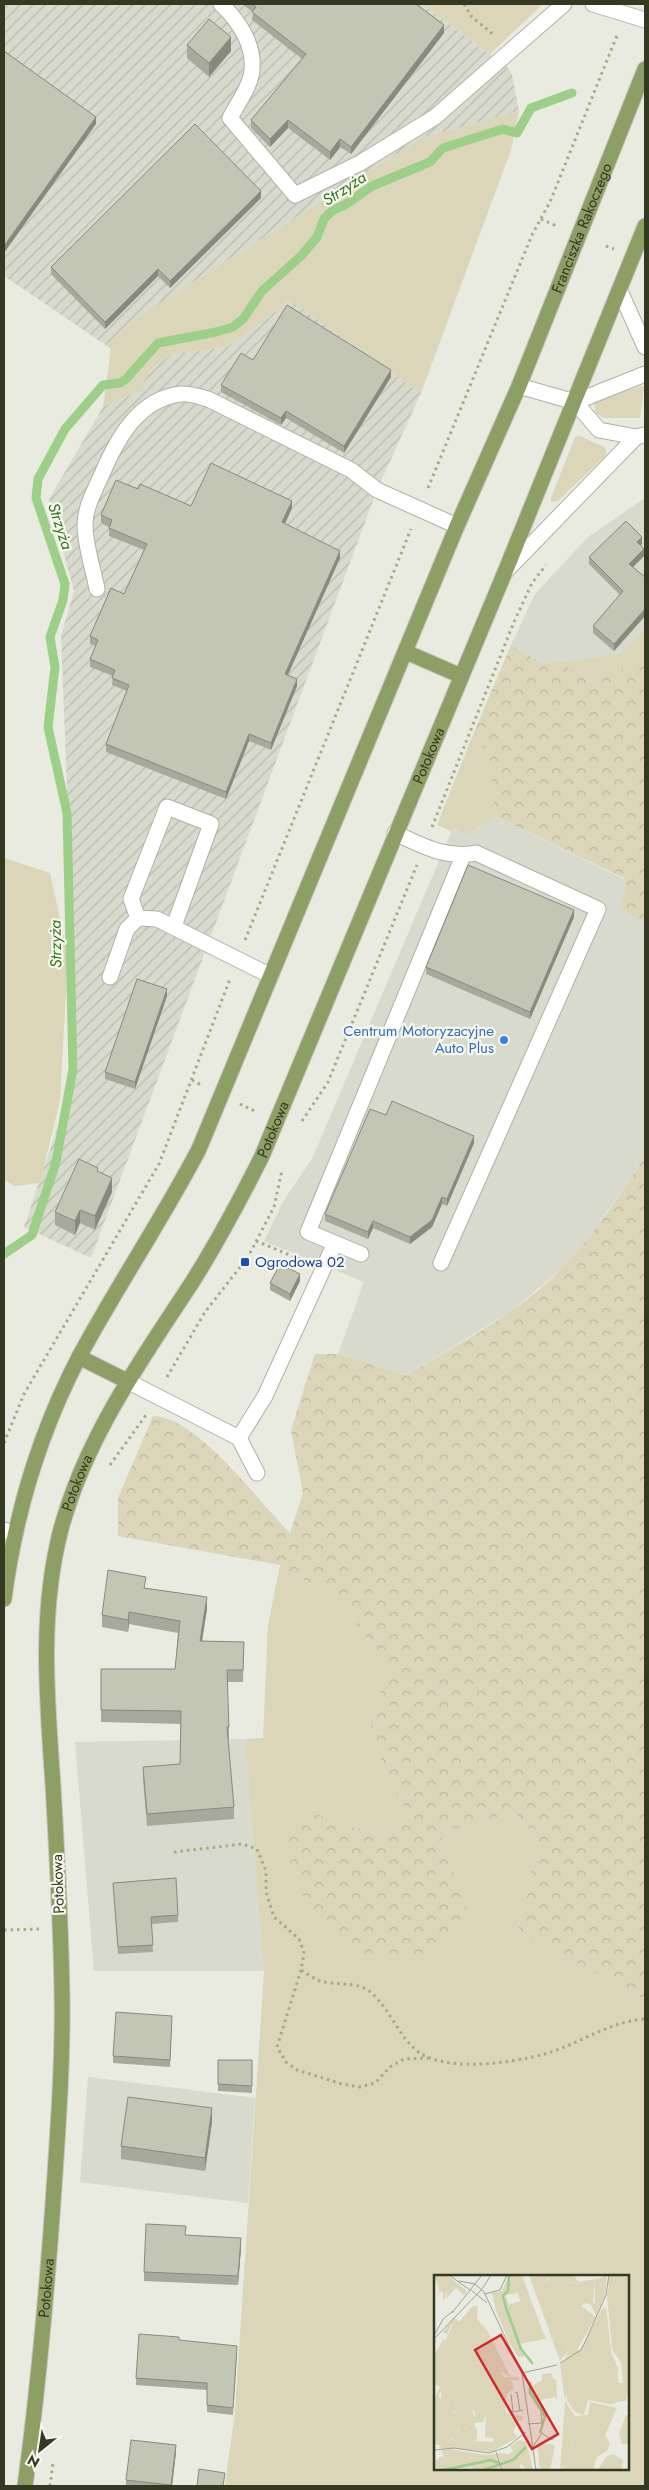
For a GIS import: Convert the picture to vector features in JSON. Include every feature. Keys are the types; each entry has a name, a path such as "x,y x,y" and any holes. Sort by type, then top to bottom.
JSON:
{"main road":[{"name":"Franciszka Rakoczego","path":"519,386 645,69"},
{"path":"574,402 645,226"},
{"path":"4,1599 9,1532 38,1450 79,1357 180,1186 222,1095 457,526 519,386"},
{"name":"Potokowa","path":"25,2486 46,2314 62,2058 58,1861 47,1697 46,1634 50,1584 56,1550 76,1480 95,1437 127,1381 193,1281 237,1206 277,1122 574,402"},
{"path":"406,652 461,676"},
{"path":"79,1357 127,1381"}],"street":[{"path":"220,4 237,19 252,51 251,77 230,118 295,195 360,163 435,117 564,4"},
{"path":"593,4 645,20"},
{"path":"620,291 645,347"},
{"path":"519,386 574,402 645,374"},
{"path":"97,589 85,525 87,507 113,448 126,427 140,413 162,399 182,394 208,399 351,470 377,490 457,526"},
{"name":"Potokowa","path":"574,402 599,430 641,436"},
{"name":"Potokowa","path":"505,572 641,436"},
{"path":"138,918 131,900 167,807 211,824 174,926"},
{"path":"395,833 442,854 463,856 476,853 598,909 441,1263"},
{"path":"361,1254 308,1232 463,856"},
{"path":"110,977 127,929 138,918 157,919 174,926 271,976"},
{"path":"239,1438 265,1396 334,1243"},
{"path":"127,1381 239,1438 258,1473"}],"path":[{"path":"464,4 472,17 512,50"},
{"path":"4,1443 24,1394 159,1164 238,959 419,509 521,260 541,219 576,137 624,14"},
{"path":"541,219 564,229"},
{"path":"192,1080 277,1122"},
{"path":"256,1241 323,1270"},
{"path":"174,1852 242,1844 257,1849 266,1871 270,1907 274,1917 299,1939 304,1953 301,1970 277,2047 286,2062 308,2074 360,2087 374,2083 390,2067 404,2060 428,2058 476,2066 542,2055 597,2032 633,2020 645,2020"},
{"path":"301,1970 319,1981 357,1985 369,1991 384,2007 416,2050 428,2058"}],"shaded area":[{"path":"4,4 422,4 507,67 512,75 519,111 422,138 135,319 107,346 4,276"},
{"path":"290,300 421,393 377,490 91,1258 24,1227 78,1067 61,636 74,591 49,499 103,407 143,389 140,386 155,366 170,355 227,347 255,328"},
{"path":"645,498 645,629 619,654 554,662 543,663 511,645 535,594 588,537"},
{"name":"Centrum Motoryzacyjne Auto Plus","path":"497,817 624,879 626,890 618,909 645,922 645,1157 586,1242 565,1266 514,1309 407,1375 338,1354 364,1282 264,1241 284,1200 312,1159 453,828 466,835"},
{"path":"245,1739 264,1971 94,1971 75,1742"},
{"path":"88,2077 255,2098 248,2203 80,2182"}],"green space":[{"path":"422,4 543,4 490,54"},
{"path":"519,111 511,150 421,393 289,300 255,328 227,347 170,355 155,366 140,386 144,389 103,407 111,349 107,346 135,319 422,138"},
{"path":"644,386 640,418 603,418 596,413 594,404 617,393"},
{"path":"580,436 604,447 606,455 558,501 551,502 575,437"},
{"path":"645,629 645,659 596,680 554,662 619,654"},
{"path":"511,645 542,663 554,662 596,680 645,659 645,922 618,909 626,890 624,878 497,817 492,795 492,771 487,751 472,737"},
{"path":"472,737 487,751 492,771 492,795 497,817 466,835 454,828 452,832 437,825"},
{"path":"4,858 50,873 68,955 60,1100 40,1183 15,1186 4,1180"},
{"path":"645,1157 645,2000 518,1931 538,1840 514,1811 471,1827 447,1829 438,1846 461,1883 466,1912 454,1939 429,1954 367,1960 308,1907 291,1867 283,1835 313,1812 338,1824 383,1834 408,1815 385,1772 369,1720 389,1670 342,1603 280,1565 118,1536 118,1498 153,1416 170,1420 189,1430 208,1445 290,1533 303,1493 291,1430 315,1354 338,1354 407,1375 470,1338 531,1297 566,1264 598,1226"},
{"path":"280,1565 342,1603 389,1670 369,1720 385,1772 408,1815 383,1834 338,1824 461,1883 438,1846 447,1829 471,1827 514,1811 538,1840 518,1931 645,2000 645,2486 225,2486 235,2411 264,1971 245,1739 263,1738 268,1625"}],"building":[{"path":"252,4 416,4 444,25 351,147 340,139 330,152 288,120 270,139 251,120 306,54 252,12 256,7"},
{"path":"209,19 231,37 209,63 187,45"},
{"path":"4,51 96,117 4,246"},
{"path":"195,124 261,191 170,281 158,269 105,322 51,267"},
{"path":"287,305 391,370 344,446 286,411 281,418 221,385 241,353 253,360"},
{"path":"211,463 292,501 282,522 340,551 285,674 297,679 271,743 249,734 226,792 106,744 129,685 112,678 115,670 90,659 98,640 90,636 111,588 124,594 147,544 109,528 112,520 101,515 116,480 138,489 140,484 191,506"},
{"path":"626,521 642,537 637,542 644,549 629,564 645,577 645,609 614,644 593,626 623,591 589,557"},
{"path":"468,865 574,910 530,1012 426,967"},
{"path":"137,979 167,989 135,1082 105,1072"},
{"path":"392,1101 474,1136 447,1199 442,1197 432,1220 410,1237 373,1221 368,1232 325,1214 370,1109 386,1115"},
{"path":"79,1159 98,1168 97,1171 112,1178 95,1216 80,1210 75,1221 55,1212"},
{"path":"280,1264 300,1274 290,1294 270,1283"},
{"path":"108,1570 146,1577 144,1588 207,1597 200,1641 244,1642 243,1670 227,1670 229,1727 227,1727 234,1807 147,1814 143,1767 180,1764 181,1711 101,1710 101,1669 175,1669 180,1621 129,1612 128,1620 102,1615"},
{"path":"176,1878 178,1915 151,1917 153,1945 118,1947 113,1883"},
{"path":"116,2012 172,2016 170,2060 113,2056"},
{"path":"218,2060 252,2060 252,2086 218,2084"},
{"path":"128,2097 212,2108 205,2158 121,2146"},
{"path":"146,2224 186,2226 185,2235 241,2238 238,2276 144,2272"},
{"path":"139,2334 179,2337 179,2340 237,2346 233,2408 207,2405 207,2383 136,2378"},
{"path":"131,2440 176,2445 171,2485 126,2480"},
{"path":"199,2469 225,2473 223,2486 197,2486"}],"waterway":[{"name":"Strzyża","path":"4,1254 32,1235 56,1162 73,1069 67,813 48,727 55,667 50,637 63,600 65,584 36,498 38,479 65,429 103,385 120,383 126,379 158,343 233,327 243,319 262,291 301,256 317,237 324,219 333,210 345,205 372,186 430,162 443,148 503,129 517,133 531,108 572,93"}],"place":[{"name":"Centrum Motoryzacyjne Auto Plus","path":"504,1040"},
{"name":"Ogrodowa 02","path":"245,1262"}]}
